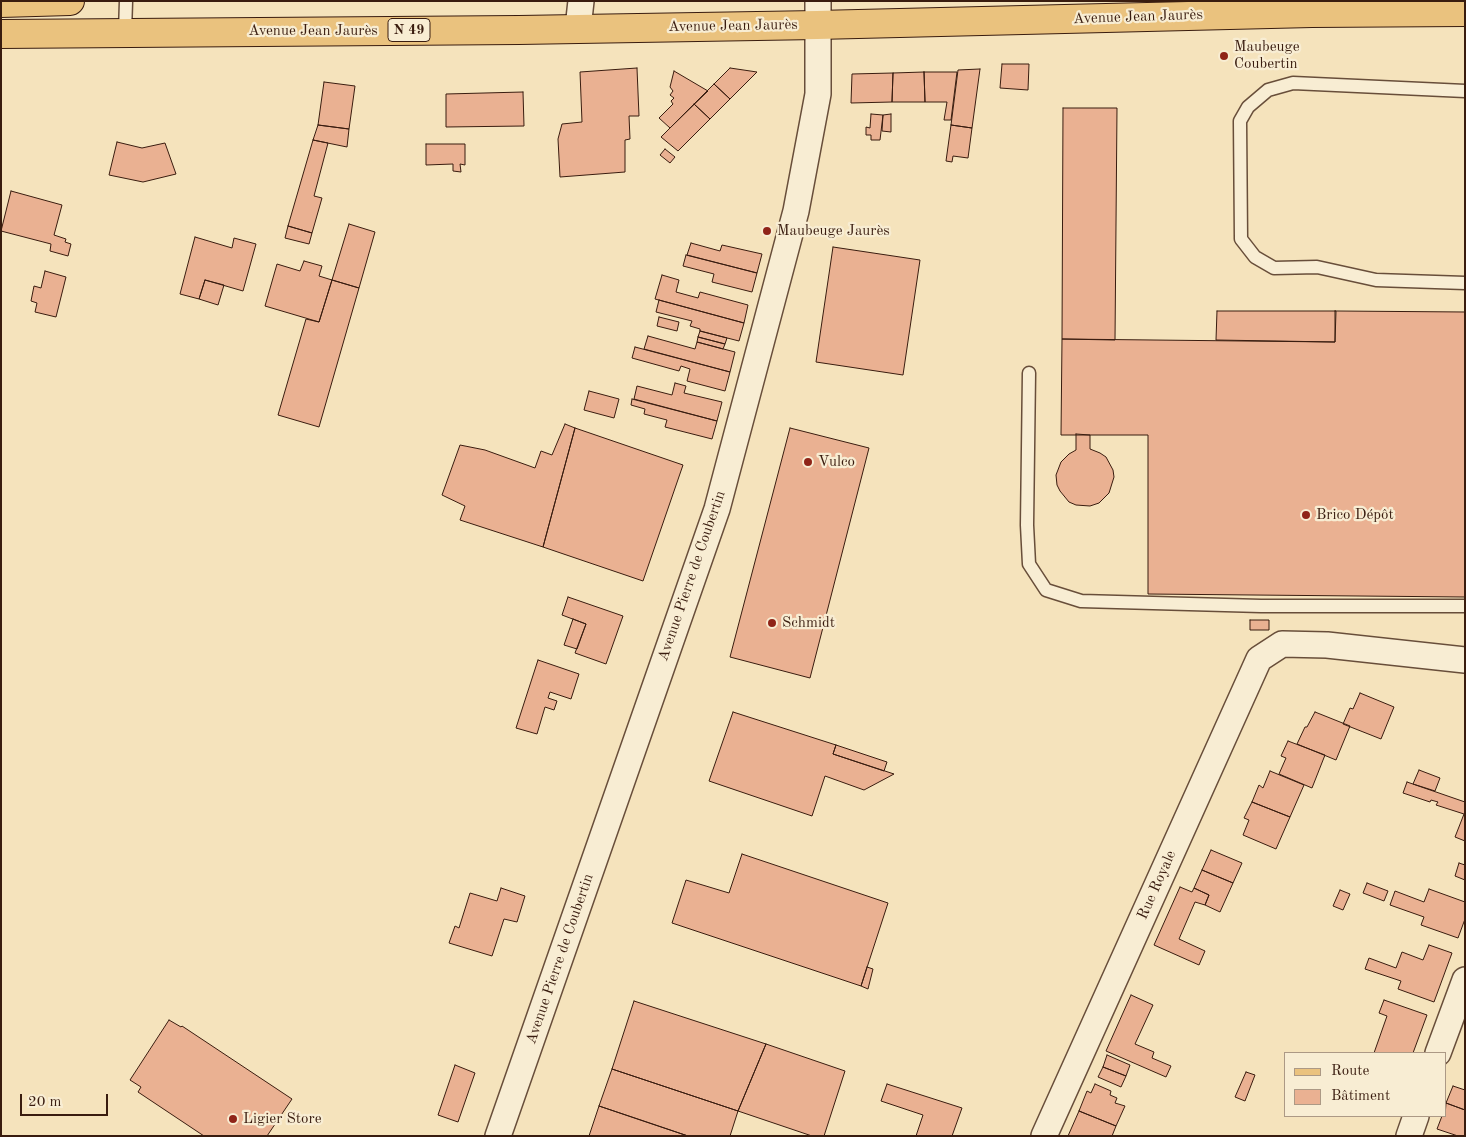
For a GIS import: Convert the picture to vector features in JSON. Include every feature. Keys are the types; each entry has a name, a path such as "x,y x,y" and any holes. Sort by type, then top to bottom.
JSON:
{"main road":[{"path":"1,3 70,1"},
{"name":"Avenue Jean Jaurès","path":"1,34 519,30 817,13 1465,12"}],"street":[{"path":"578,28 581,1"},
{"name":"Avenue Pierre de Coubertin","path":"498,1136 717,508 796,211 818,94 817,13"},
{"name":"Rue Royale","path":"1044,1136 1259,659 1282,644 1327,645 1465,660"},
{"path":"1438,1052 1465,980"},
{"path":"1409,1136 1416,1117"}],"lane":[{"path":"125,32 126,1"},
{"path":"1465,90 1293,83 1268,90 1248,107 1240,121 1241,240 1255,257 1274,268 1317,267 1376,280 1465,283"},
{"path":"1029,373 1026,525 1029,564 1046,590 1081,602 1262,606 1465,606"}],"building":[{"path":"1002,64 1029,64 1028,90 1000,88"},
{"path":"637,68 639,116 629,116 630,139 625,140 625,172 560,177 558,139 562,124 582,122 580,72"},
{"path":"730,68 757,72 730,99 714,84"},
{"path":"980,69 972,128 951,125 958,70"},
{"path":"674,71 708,91 670,128 659,118 673,104 671,101 674,98 670,95 673,91 670,87"},
{"path":"924,72 957,72 951,120 944,120 947,102 925,102"},
{"path":"924,72 925,102 892,102 893,73"},
{"path":"893,73 892,102 851,103 852,74"},
{"path":"324,82 355,86 349,129 318,125"},
{"path":"714,84 730,99 710,119 694,104"},
{"path":"523,92 524,126 446,127 446,94"},
{"path":"694,104 710,119 678,151 661,137"},
{"path":"1063,108 1117,108 1115,340 1062,339"},
{"path":"871,114 883,115 880,140 871,140 871,135 866,135 866,127 870,128"},
{"path":"891,114 891,132 882,131 883,115"},
{"path":"318,125 349,129 347,147 313,140"},
{"path":"951,125 972,128 968,158 953,156 952,162 946,161"},
{"path":"313,140 328,143 314,196 322,198 312,233 288,226"},
{"path":"117,142 142,148 165,143 176,174 143,182 109,175"},
{"path":"426,144 465,144 465,165 460,164 461,172 453,171 453,164 426,165"},
{"path":"665,149 675,157 670,163 660,155"},
{"path":"11,191 62,205 54,235 66,239 65,242 71,244 68,256 50,251 51,244 1,231"},
{"path":"349,224 375,232 359,288 332,280"},
{"path":"288,226 312,233 309,244 285,238"},
{"path":"195,237 232,248 234,238 256,244 243,291 205,280 199,299 180,294"},
{"path":"691,243 720,251 722,245 762,254 757,273 687,255"},
{"path":"833,247 920,260 903,375 816,362"},
{"path":"686,255 757,273 752,292 712,282 714,274 683,266"},
{"path":"304,261 322,266 319,276 332,280 319,322 265,306 277,264 300,271"},
{"path":"45,271 66,277 56,317 35,312 37,303 31,301 34,286 41,288"},
{"path":"662,275 679,280 676,292 698,298 700,292 748,305 744,323 655,299"},
{"path":"205,280 224,285 218,305 199,299"},
{"path":"332,280 359,288 319,427 278,415 306,319 319,322"},
{"path":"659,300 744,323 739,341 700,331 700,329 690,326 692,321 656,312"},
{"path":"1217,311 1336,311 1335,342 1216,340"},
{"name":"Brico Dépôt","path":"1335,311 1465,312 1465,597 1148,594 1148,435 1061,435 1062,339 1335,342"},
{"path":"659,317 679,322 677,331 657,326"},
{"path":"700,331 727,338 725,344 698,337"},
{"path":"648,336 695,349 697,342 735,352 730,372 644,349"},
{"path":"698,337 725,344 723,349 697,342"},
{"path":"635,347 730,372 725,391 687,381 690,369 681,366 679,371 632,358"},
{"path":"675,383 686,386 684,393 722,402 717,421 634,399 637,386 672,395"},
{"path":"589,391 619,399 614,418 584,410"},
{"path":"632,399 717,421 712,439 665,427 667,420 644,414 645,409 631,405"},
{"path":"565,424 575,428 543,547 460,520 465,506 442,495 460,445 485,450 535,468 541,451 552,455"},
{"path":"575,428 683,465 643,581 543,547"},
{"path":"790,428 869,448 810,678 730,657"},
{"path":"1076,434 1090,435 1090,449 1106,457 1113,470 1114,477 1109,493 1099,503 1090,506 1076,505 1069,502 1057,485 1056,475 1061,462 1076,450"},
{"path":"568,597 623,616 606,664 575,653 586,624 562,615"},
{"path":"573,619 586,624 577,649 564,645"},
{"path":"1250,620 1269,620 1269,630 1250,630"},
{"path":"538,660 579,674 571,699 550,692 548,698 557,701 554,710 545,707 537,734 516,728"},
{"path":"1360,693 1394,707 1381,739 1343,724 1350,708 1353,709"},
{"path":"733,712 836,745 833,754 894,774 864,790 825,776 812,816 709,781"},
{"path":"1315,712 1350,726 1336,760 1297,744"},
{"path":"1288,741 1325,755 1312,788 1279,774 1286,758 1281,756"},
{"path":"836,745 887,762 884,771 833,754"},
{"path":"1419,770 1440,778 1435,791 1413,784"},
{"path":"1270,771 1304,785 1290,817 1252,802 1259,785 1263,788"},
{"path":"1407,782 1465,802 1465,841 1455,837 1464,814 1436,805 1438,802 1431,800 1430,802 1403,793"},
{"path":"1252,802 1290,817 1276,849 1243,835 1249,820 1244,818"},
{"path":"1211,850 1242,863 1233,883 1202,870"},
{"path":"742,854 888,903 861,986 672,923 686,880 729,893"},
{"path":"1459,863 1465,865 1465,880 1455,876"},
{"path":"1202,870 1233,883 1220,912 1205,905 1209,895 1194,888"},
{"path":"1367,883 1388,891 1384,901 1363,893"},
{"path":"1180,887 1192,892 1194,888 1209,895 1205,905 1195,902 1179,939 1205,951 1199,965 1154,945"},
{"path":"501,888 525,896 517,922 504,919 492,956 449,943 455,926 459,928 470,893 497,901"},
{"path":"1429,889 1465,902 1465,919 1458,938 1421,925 1424,917 1390,905 1395,891 1424,902"},
{"path":"1340,890 1350,894 1343,910 1333,906"},
{"path":"1429,945 1452,953 1434,1002 1398,989 1401,981 1365,969 1369,958 1396,968 1402,952 1423,960"},
{"path":"867,967 873,969 868,989 861,986"},
{"path":"1131,995 1153,1005 1135,1044 1154,1052 1152,1058 1171,1066 1166,1077 1106,1051"},
{"path":"1384,1000 1427,1015 1413,1052 1374,1052 1387,1016 1379,1013"},
{"path":"634,1001 766,1044 738,1111 612,1069"},
{"path":"169,1020 182,1026 292,1099 267,1136 204,1136 138,1092 141,1087 130,1080"},
{"path":"766,1044 845,1071 824,1136 812,1136 738,1111"},
{"path":"1107,1055 1130,1065 1126,1076 1103,1067"},
{"path":"455,1065 475,1073 458,1122 438,1115"},
{"path":"1103,1067 1126,1076 1121,1087 1098,1077"},
{"path":"612,1069 738,1111 730,1136 688,1136 599,1106"},
{"path":"1246,1072 1255,1075 1245,1101 1235,1097"},
{"path":"887,1084 962,1108 952,1136 916,1136 923,1115 881,1101"},
{"path":"1095,1084 1111,1091 1110,1095 1117,1098 1115,1103 1125,1106 1116,1126 1079,1111 1087,1091 1091,1093"},
{"path":"1453,1086 1465,1090 1465,1110 1446,1103"},
{"path":"1446,1103 1465,1110 1465,1136 1458,1136 1437,1129 1442,1117 1446,1117"},
{"path":"599,1106 688,1136 589,1136"},
{"path":"1079,1111 1116,1126 1112,1136 1068,1136"}],"place":[{"name":"Maubeuge Coubertin","path":"1224,56"},
{"name":"Maubeuge Jaurès","path":"767,231"},
{"name":"Vulco","path":"808,462"},
{"name":"Brico Dépôt","path":"1306,515"},
{"name":"Schmidt","path":"772,623"},
{"name":"Ligier Store","path":"233,1119"}]}
